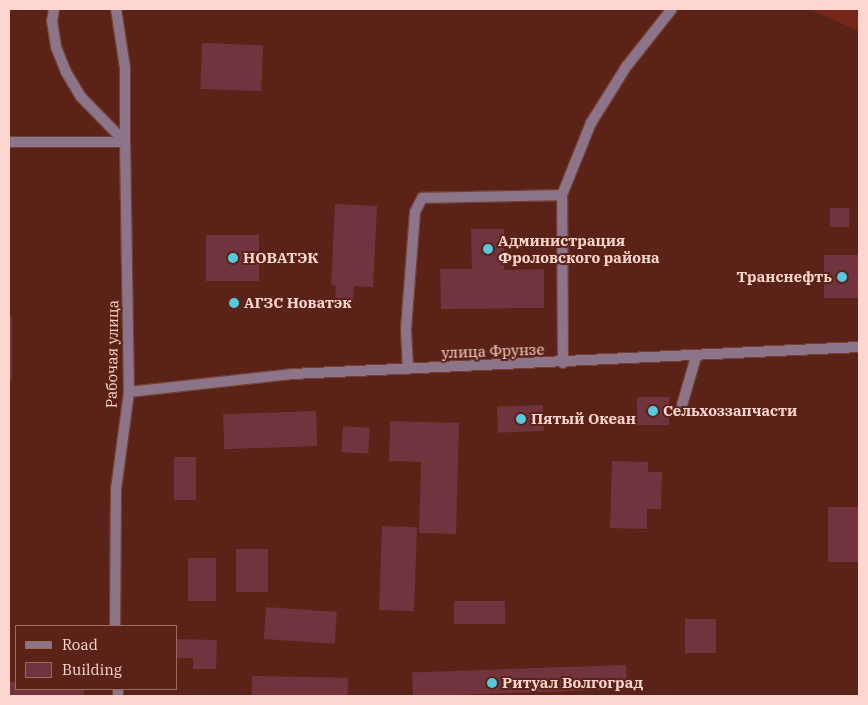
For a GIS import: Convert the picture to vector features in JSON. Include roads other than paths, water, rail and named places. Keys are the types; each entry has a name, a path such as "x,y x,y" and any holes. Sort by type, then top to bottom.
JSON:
{"street":[{"path":"54,9 52,21 56,47 66,72 81,97 125,142"},
{"name":"Рабочая улица","path":"115,625 116,489 129,392 125,68 116,9"},
{"path":"563,363 562,195 591,123 626,67 671,10"},
{"path":"9,142 125,142"},
{"path":"408,369 406,329 415,212 422,198 562,195"},
{"name":"улица Фрунзе","path":"129,392 272,376 696,357 859,347"},
{"path":"682,405 696,357"}],"place":[{"name":"Администрация Фроловского района","path":"488,249"},
{"name":"НОВАТЭК","path":"233,258"},
{"name":"Транснефть","path":"842,277"},
{"name":"АГЗС Новатэк","path":"234,303"},
{"name":"Сельхоззапчасти","path":"653,411"},
{"name":"Пятый Океан","path":"521,419"},
{"name":"Ритуал Волгоград","path":"492,683"}]}
